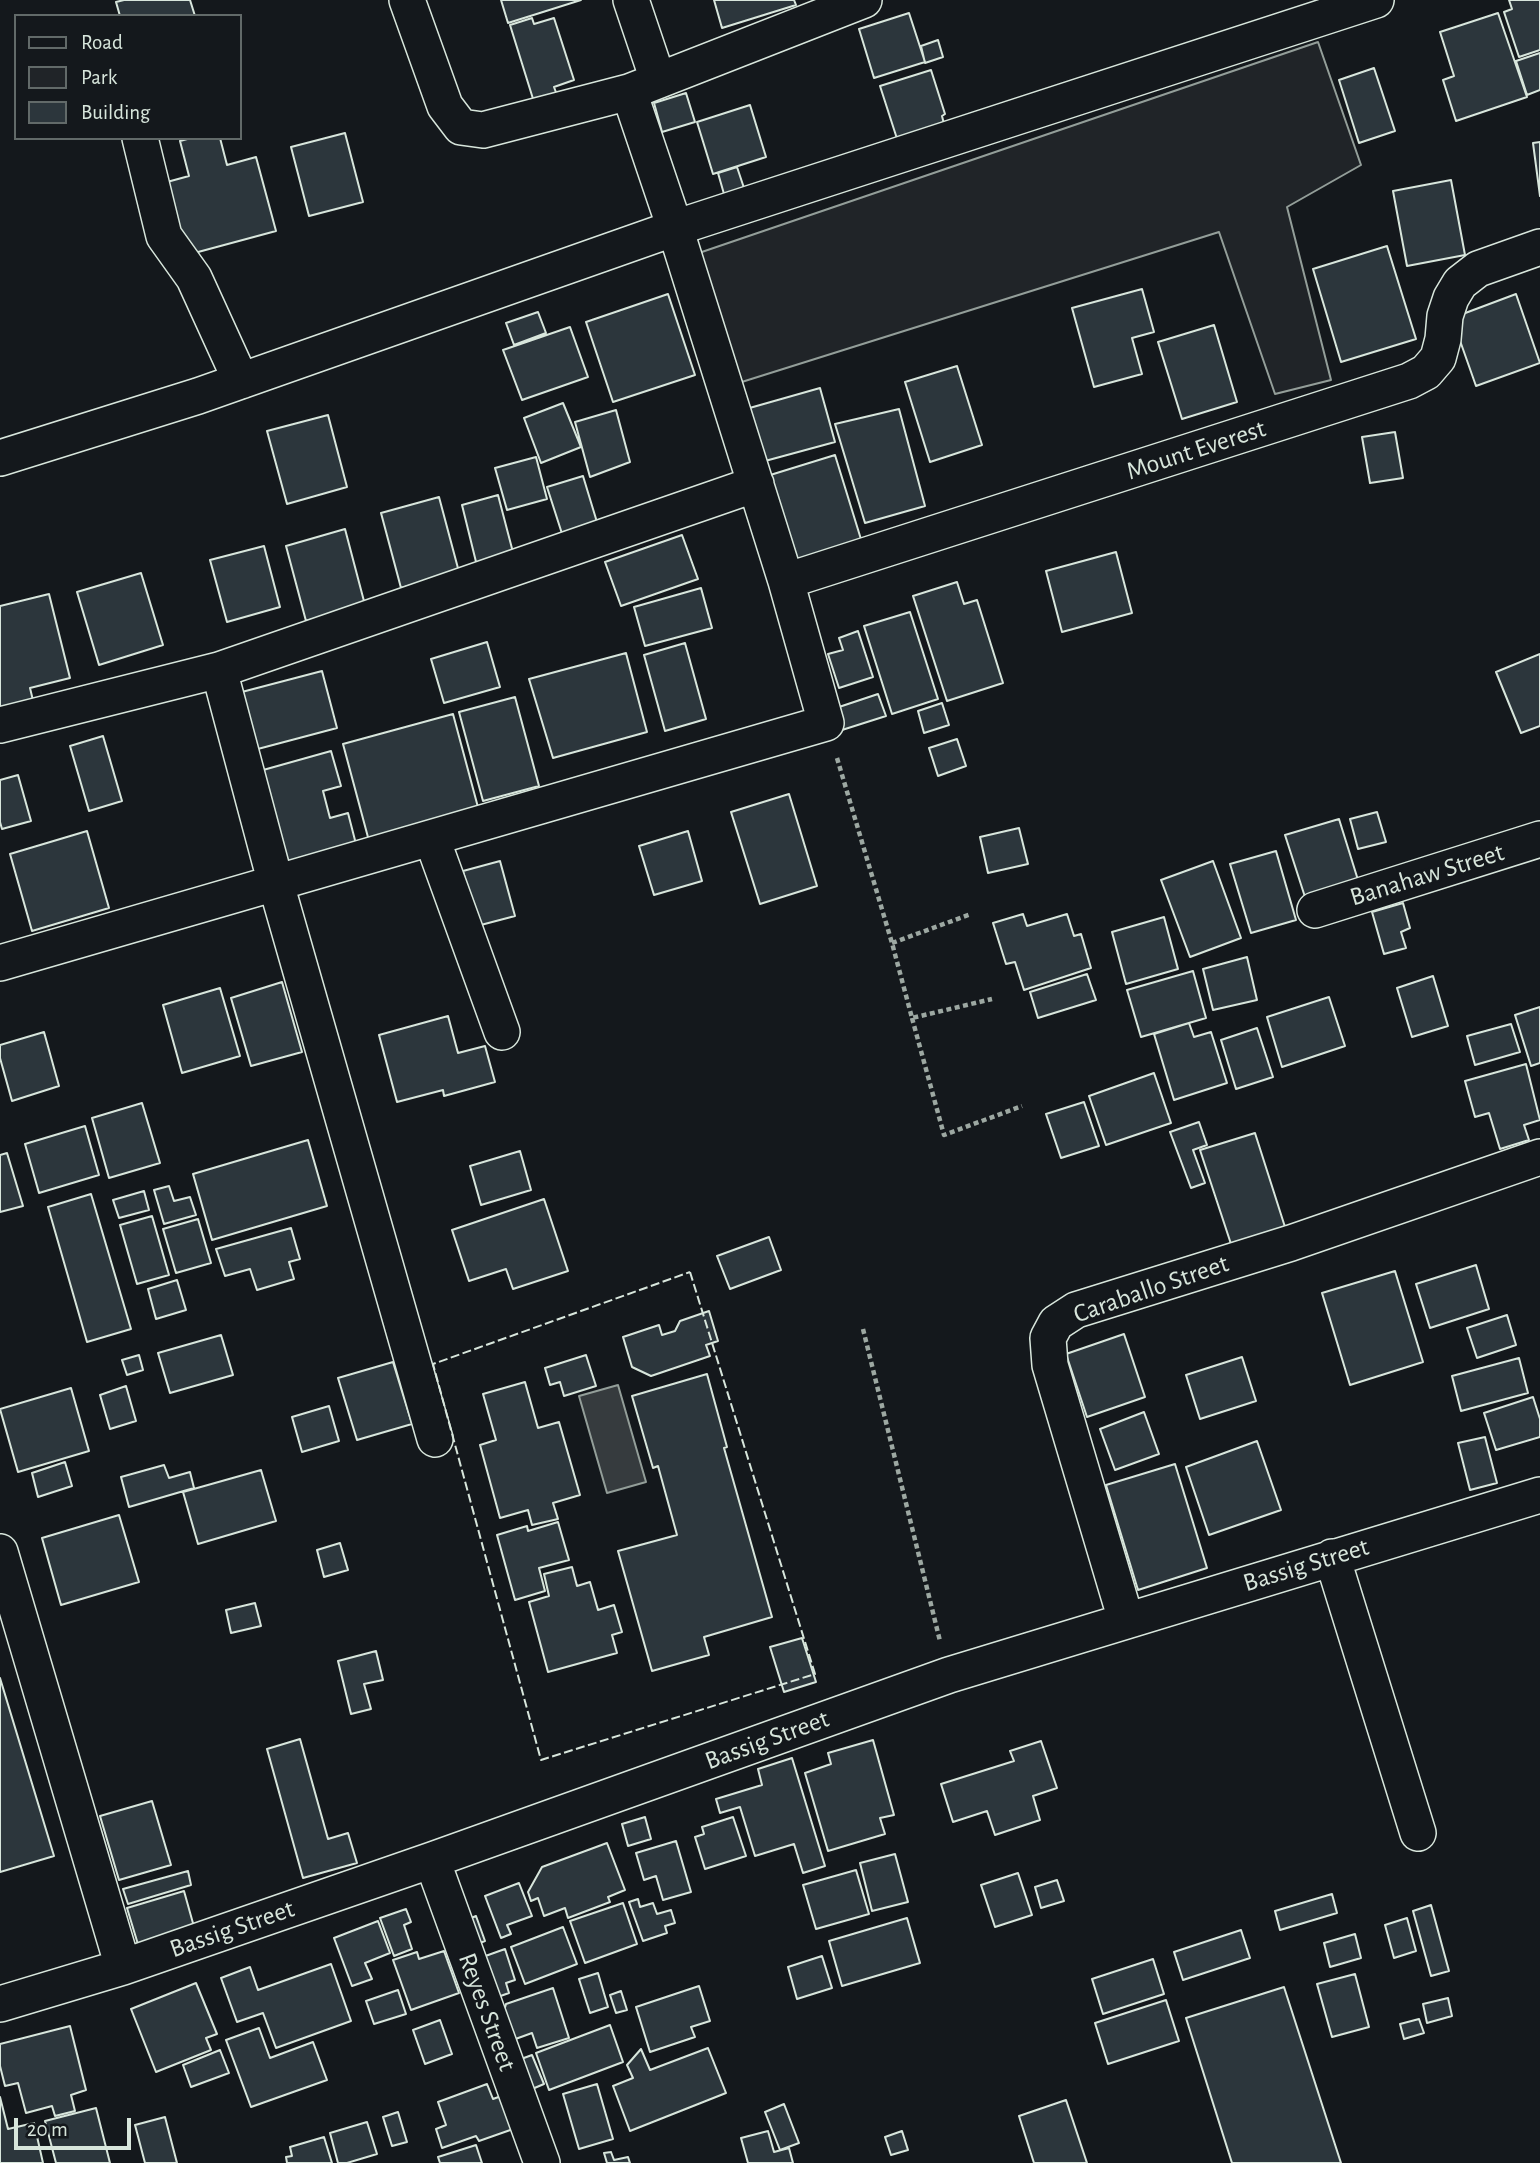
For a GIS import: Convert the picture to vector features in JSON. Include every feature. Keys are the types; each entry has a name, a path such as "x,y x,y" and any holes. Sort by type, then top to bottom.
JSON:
{"street":[{"path":"407,0 445,106 461,127 483,130 643,86 864,0"},
{"path":"0,964 826,723 786,581 675,228 643,86 631,0"},
{"path":"0,458 241,381 675,228 1376,0"},
{"path":"140,140 164,236 194,278 241,381"},
{"name":"Mount Everest","path":"786,581 1409,381 1426,372 1438,358 1445,316 1460,283 1478,270 1540,247"},
{"path":"0,725 219,670 756,484"},
{"path":"219,670 276,884 435,1439"},
{"path":"432,839 502,1032"},
{"name":"Banahaw Street","path":"1315,910 1540,839"},
{"name":"Caraballo Street","path":"1126,1620 1050,1365 1048,1338 1056,1323 1076,1310 1292,1243 1540,1157"},
{"name":"Bassig Street","path":"0,2004 123,1966 432,1860 949,1675 1540,1494"},
{"path":"0,1552 123,1966"},
{"path":"1332,1557 1418,1833"},
{"name":"Reyes Street","path":"432,1860 542,2163"}],"path":[{"path":"826,723 892,943 944,1135 1022,1106"},
{"path":"892,943 971,914"},
{"path":"912,1018 992,999"},
{"path":"863,1329 949,1675"}],"green space":[{"path":"1318,42 1361,165 1287,207 1331,380 1275,394 1219,232 729,386 693,255"}],"shaded area":[{"path":"618,1385 646,1482 607,1493 579,1396"}],"building":[{"path":"190,0 194,14 119,14 116,2"},
{"path":"501,0 581,0 508,23"},
{"path":"714,0 794,0 796,5 722,28"},
{"path":"1509,0 1540,0 1540,50 1519,57 1504,12 1512,9"},
{"path":"909,13 925,62 874,78 859,29"},
{"path":"1498,13 1527,97 1456,121 1443,80 1454,76 1440,32"},
{"path":"532,18 534,24 554,18 574,80 554,87 557,95 534,102 510,25"},
{"path":"938,40 943,57 925,63 921,46"},
{"path":"1540,53 1540,90 1527,95 1516,61"},
{"path":"1374,68 1395,131 1359,143 1339,80"},
{"path":"931,70 945,114 942,116 945,128 900,148 880,86"},
{"path":"686,93 695,122 662,132 654,103"},
{"path":"750,105 766,157 713,174 697,122"},
{"path":"345,133 363,202 309,216 291,147"},
{"path":"221,140 227,165 256,157 276,231 187,255 167,182 189,176 180,141"},
{"path":"1540,142 1540,196 1533,143"},
{"path":"737,167 744,188 724,194 718,173"},
{"path":"1451,180 1465,255 1407,266 1393,191"},
{"path":"1387,246 1416,339 1341,362 1313,269"},
{"path":"1142,289 1154,332 1132,338 1142,374 1094,387 1072,308"},
{"path":"668,294 695,375 613,402 586,322"},
{"path":"1516,294 1540,363 1476,386 1452,318"},
{"path":"538,312 546,333 514,345 506,323"},
{"path":"1214,325 1237,402 1182,419 1158,342"},
{"path":"570,327 588,377 522,400 503,350"},
{"path":"957,366 982,445 930,462 905,382"},
{"path":"820,388 835,442 754,464 739,411"},
{"path":"563,403 581,447 541,463 524,418"},
{"path":"899,409 925,506 865,523 835,424"},
{"path":"616,410 630,462 590,477 575,422"},
{"path":"328,415 347,487 287,504 267,431"},
{"path":"1395,432 1403,478 1370,483 1362,437"},
{"path":"835,455 864,549 796,570 767,476"},
{"path":"536,457 547,499 507,510 495,468"},
{"path":"583,476 600,532 565,543 547,487"},
{"path":"498,495 515,560 478,570 462,505"},
{"path":"439,497 459,572 401,588 381,513"},
{"path":"345,529 365,605 306,621 286,546"},
{"path":"682,535 698,579 621,606 605,562"},
{"path":"264,546 280,607 227,622 210,560"},
{"path":"1116,552 1132,613 1062,632 1046,571"},
{"path":"141,573 163,645 99,665 77,592"},
{"path":"957,582 964,604 977,600 1003,683 947,701 913,596"},
{"path":"701,588 712,628 645,646 634,607"},
{"path":"49,594 70,678 30,688 36,713 0,722 0,606"},
{"path":"910,612 938,699 892,714 864,626"},
{"path":"858,631 873,677 839,688 828,654 843,650 839,638"},
{"path":"487,642 500,687 444,703 431,659"},
{"path":"685,643 706,719 665,731 644,655"},
{"path":"626,653 647,732 553,758 529,679"},
{"path":"1540,654 1540,726 1521,733 1496,672"},
{"path":"322,671 337,728 254,750 238,693"},
{"path":"878,694 886,716 842,730 836,708"},
{"path":"515,697 539,786 483,801 459,712"},
{"path":"942,703 949,725 924,733 918,711"},
{"path":"453,714 479,811 369,841 343,744"},
{"path":"103,736 122,801 89,811 70,746"},
{"path":"957,739 966,766 938,776 929,748"},
{"path":"331,751 341,786 323,791 330,818 348,813 357,848 282,869 256,772"},
{"path":"18,775 31,821 2,829 0,780"},
{"path":"789,794 817,886 760,904 731,812"},
{"path":"1377,812 1386,842 1358,849 1350,819"},
{"path":"1339,819 1358,880 1305,897 1285,835"},
{"path":"1019,828 1028,864 988,873 980,837"},
{"path":"87,831 109,908 32,931 10,854"},
{"path":"688,831 702,881 654,895 639,846"},
{"path":"1276,851 1296,920 1251,933 1230,864"},
{"path":"500,861 515,916 477,926 463,871"},
{"path":"1213,861 1241,938 1190,957 1161,880"},
{"path":"1403,903 1410,928 1401,932 1406,948 1384,954 1372,912"},
{"path":"1023,914 1027,926 1067,914 1074,936 1081,934 1091,968 1024,990 1015,962 1006,964 993,923"},
{"path":"1164,917 1178,969 1126,984 1112,932"},
{"path":"1247,957 1257,1000 1213,1010 1203,969"},
{"path":"1193,971 1206,1018 1141,1037 1127,990"},
{"path":"1087,974 1096,1000 1038,1018 1030,992"},
{"path":"1433,976 1448,1026 1412,1037 1397,988"},
{"path":"282,982 302,1052 251,1066 231,998"},
{"path":"220,988 240,1056 182,1073 163,1005"},
{"path":"1329,997 1345,1046 1282,1067 1267,1017"},
{"path":"1540,1007 1540,1063 1531,1066 1515,1015"},
{"path":"448,1016 458,1053 485,1046 495,1082 444,1096 443,1090 397,1102 379,1035"},
{"path":"1189,1023 1194,1037 1211,1032 1227,1083 1174,1100 1154,1034"},
{"path":"1511,1024 1520,1052 1475,1065 1467,1036"},
{"path":"1257,1028 1273,1077 1236,1089 1221,1040"},
{"path":"44,1032 59,1086 12,1101 0,1058 0,1045"},
{"path":"1526,1064 1540,1120 1524,1125 1529,1140 1500,1149 1489,1113 1475,1117 1465,1081"},
{"path":"1154,1073 1171,1123 1106,1145 1089,1096"},
{"path":"1084,1102 1099,1146 1061,1158 1046,1114"},
{"path":"142,1103 160,1163 109,1178 92,1118"},
{"path":"1199,1122 1207,1145 1193,1150 1205,1183 1191,1188 1170,1132"},
{"path":"85,1126 99,1175 39,1193 25,1144"},
{"path":"1255,1133 1285,1227 1231,1244 1200,1150"},
{"path":"308,1140 327,1206 212,1240 193,1174"},
{"path":"520,1151 531,1190 481,1205 470,1166"},
{"path":"7,1153 23,1206 0,1212 0,1155"},
{"path":"169,1186 174,1201 190,1197 196,1215 164,1224 154,1190"},
{"path":"144,1191 149,1210 119,1218 113,1200"},
{"path":"91,1194 131,1329 87,1342 48,1207"},
{"path":"544,1199 568,1271 513,1289 506,1269 469,1281 452,1230"},
{"path":"152,1216 169,1275 137,1284 120,1225"},
{"path":"198,1219 211,1263 176,1273 163,1229"},
{"path":"291,1228 300,1259 289,1262 294,1279 257,1290 250,1269 225,1276 216,1249"},
{"path":"769,1237 781,1270 730,1289 717,1256"},
{"path":"1476,1265 1489,1309 1430,1328 1416,1284"},
{"path":"1395,1271 1423,1362 1350,1385 1322,1293"},
{"path":"177,1280 186,1310 156,1319 148,1289"},
{"path":"709,1311 718,1341 706,1345 710,1356 651,1376 632,1367 623,1337 659,1325 662,1335 675,1331 680,1321"},
{"path":"1507,1315 1516,1345 1477,1358 1467,1328"},
{"path":"1124,1334 1145,1397 1087,1417 1066,1354"},
{"path":"221,1335 233,1375 170,1393 158,1353"},
{"path":"139,1355 143,1370 127,1375 122,1360"},
{"path":"586,1355 596,1386 564,1396 560,1382 550,1385 545,1368"},
{"path":"1242,1357 1256,1401 1200,1419 1186,1375"},
{"path":"1519,1358 1528,1393 1461,1411 1452,1376"},
{"path":"393,1362 412,1424 357,1440 338,1378"},
{"path":"707,1374 727,1447 724,1448 772,1617 704,1637 709,1655 652,1671 618,1551 677,1535 658,1466 653,1468 632,1396"},
{"path":"525,1382 538,1428 559,1422 580,1495 553,1503 558,1519 532,1525 528,1510 500,1518 480,1445 496,1440 483,1394"},
{"path":"126,1386 136,1421 110,1429 100,1395"},
{"path":"71,1388 89,1451 18,1472 0,1409"},
{"path":"1533,1397 1540,1419 1540,1437 1496,1450 1484,1413"},
{"path":"329,1406 339,1441 302,1452 292,1417"},
{"path":"1144,1412 1159,1454 1115,1470 1100,1429"},
{"path":"1485,1437 1497,1483 1470,1490 1458,1443"},
{"path":"1257,1441 1281,1510 1209,1535 1186,1467"},
{"path":"65,1462 72,1486 38,1497 32,1473"},
{"path":"1175,1464 1207,1568 1138,1590 1106,1485"},
{"path":"164,1465 169,1478 190,1472 194,1488 129,1507 121,1477"},
{"path":"261,1470 276,1521 198,1544 183,1492"},
{"path":"119,1515 139,1582 61,1605 42,1538"},
{"path":"558,1522 569,1560 539,1568 545,1591 515,1600 497,1535 527,1526 528,1531"},
{"path":"340,1543 348,1570 324,1577 317,1550"},
{"path":"572,1567 577,1586 590,1582 598,1610 614,1605 622,1632 612,1635 617,1653 548,1672 529,1602 549,1596 544,1574"},
{"path":"255,1603 261,1626 231,1633 226,1610"},
{"path":"802,1638 816,1682 784,1692 770,1647"},
{"path":"376,1651 383,1680 364,1684 371,1709 351,1714 338,1661"},
{"path":"0,1678 54,1856 0,1872"},
{"path":"300,1739 328,1839 348,1833 357,1863 303,1878 267,1749"},
{"path":"873,1740 894,1815 880,1818 885,1834 828,1851 805,1773 831,1764 828,1753"},
{"path":"1041,1741 1057,1788 1033,1796 1040,1820 995,1835 987,1811 953,1822 941,1784 1014,1761 1010,1751"},
{"path":"792,1758 825,1866 803,1873 794,1844 755,1856 740,1807 720,1813 716,1799 762,1785 758,1769"},
{"path":"152,1801 171,1865 119,1880 100,1816"},
{"path":"645,1817 651,1839 628,1846 622,1824"},
{"path":"733,1817 746,1856 705,1869 695,1837 704,1834 702,1827"},
{"path":"676,1841 691,1892 663,1900 656,1876 644,1880 636,1853"},
{"path":"607,1843 625,1890 608,1897 610,1902 568,1918 565,1908 544,1916 538,1898 531,1901 528,1892 542,1867"},
{"path":"895,1854 908,1902 872,1911 860,1863"},
{"path":"856,1870 869,1914 816,1929 803,1885"},
{"path":"188,1871 191,1885 128,1904 123,1889"},
{"path":"1018,1873 1032,1915 995,1927 981,1885"},
{"path":"1057,1880 1064,1901 1041,1908 1035,1887"},
{"path":"519,1883 532,1916 507,1925 511,1934 501,1938 485,1896"},
{"path":"184,1891 196,1934 140,1951 127,1908"},
{"path":"1332,1894 1337,1913 1280,1930 1275,1911"},
{"path":"638,1899 640,1907 653,1903 657,1914 671,1910 675,1923 665,1926 667,1933 643,1941 629,1902"},
{"path":"623,1903 637,1944 585,1963 570,1921"},
{"path":"1431,1905 1449,1971 1431,1976 1413,1911"},
{"path":"406,1909 411,1922 404,1925 412,1949 394,1956 380,1918"},
{"path":"476,1916 485,1941 469,1947 461,1922"},
{"path":"907,1918 920,1963 842,1986 829,1941"},
{"path":"1407,1918 1416,1951 1394,1958 1385,1925"},
{"path":"378,1921 390,1953 365,1963 372,1979 352,1986 334,1938"},
{"path":"563,1927 577,1964 525,1984 511,1947"},
{"path":"1241,1930 1250,1958 1183,1980 1174,1952"},
{"path":"1355,1934 1361,1958 1330,1967 1324,1943"},
{"path":"505,1949 515,1980 506,1983 509,1993 492,1999 477,1959"},
{"path":"444,1951 459,1993 411,2010 393,1960 417,1952 419,1959"},
{"path":"822,1956 832,1988 797,1999 788,1967"},
{"path":"1153,1959 1164,1994 1103,2014 1092,1979"},
{"path":"331,1964 351,2021 276,2048 263,2013 237,2022 221,1978 250,1967 258,1990"},
{"path":"598,1973 608,2007 590,2013 579,1979"},
{"path":"1355,1974 1369,2027 1332,2037 1317,1984"},
{"path":"196,1983 217,2034 206,2038 211,2050 156,2072 131,2009"},
{"path":"699,1986 710,2021 691,2027 695,2037 650,2052 636,2007"},
{"path":"1284,1987 1341,2163 1232,2163 1186,2018"},
{"path":"553,1988 569,2038 537,2048 532,2033 510,2041 502,2018 506,2004"},
{"path":"398,1990 406,2014 374,2024 366,2001"},
{"path":"621,1991 627,2010 616,2013 610,1995"},
{"path":"1448,1998 1452,2016 1427,2023 1423,2004"},
{"path":"1166,2000 1179,2041 1108,2064 1095,2023"},
{"path":"1419,2019 1424,2033 1404,2039 1400,2024"},
{"path":"440,2020 452,2054 425,2064 413,2030"},
{"path":"610,2025 623,2062 549,2090 536,2053"},
{"path":"70,2026 86,2090 71,2095 75,2111 55,2116 52,2106 26,2113 18,2083 5,2086 0,2066 0,2044"},
{"path":"259,2028 270,2058 313,2042 327,2080 251,2107 226,2040"},
{"path":"708,2048 726,2093 630,2131 613,2086 633,2078 627,2065 641,2049 650,2070"},
{"path":"220,2050 229,2073 191,2087 183,2065"},
{"path":"532,2055 544,2084 525,2092 513,2062"},
{"path":"487,2084 493,2099 504,2095 516,2128 479,2141 476,2136 442,2148 436,2129 446,2125 438,2102"},
{"path":"597,2084 613,2139 579,2149 563,2094"},
{"path":"0,2097 8,2129 34,2123 43,2163 0,2163"},
{"path":"1066,2100 1087,2163 1034,2163 1019,2116"},
{"path":"784,2104 799,2143 780,2150 765,2112"},
{"path":"96,2108 110,2163 56,2163 45,2121"},
{"path":"398,2112 407,2142 392,2146 383,2117"},
{"path":"165,2117 177,2163 145,2163 135,2125"},
{"path":"367,2122 377,2154 338,2163 330,2133"},
{"path":"768,2131 774,2152 789,2148 793,2163 748,2163 741,2138"},
{"path":"902,2131 908,2150 891,2155 885,2137"},
{"path":"324,2137 332,2163 287,2163 286,2157 292,2156 290,2147"},
{"path":"476,2145 482,2163 440,2163 438,2157"},
{"path":"611,2152 614,2160 628,2157 630,2163 607,2163 604,2153"}],"fence":[{"path":"690,1272 815,1674 541,1760 433,1364 690,1272"}]}
